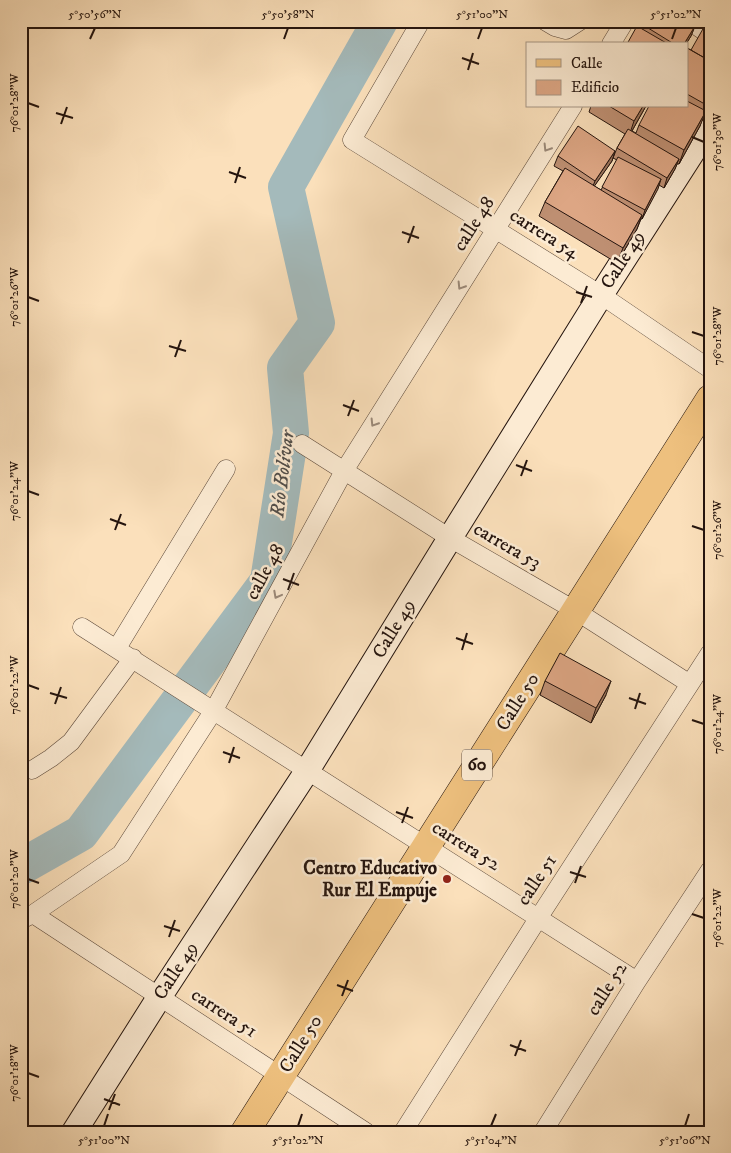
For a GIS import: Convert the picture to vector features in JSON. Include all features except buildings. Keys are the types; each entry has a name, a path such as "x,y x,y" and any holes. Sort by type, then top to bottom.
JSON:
{"main road":[{"name":"Calle 50","path":"245,1132 710,399"}],"street":[{"name":"carrera 54","path":"422,21 352,140 601,295 710,369"},
{"path":"545,21 555,27 566,30 579,24 580,21"},
{"path":"613,42 625,21"},
{"path":"689,21 710,35"},
{"name":"calle 48","path":"27,917 121,854 214,710 344,471 572,108"},
{"name":"Calle 49","path":"74,1132 307,771 601,295 710,125"},
{"name":"carrera 53","path":"302,444 450,538 576,611 690,684"},
{"path":"117,648 226,469"},
{"name":"carrera 52","path":"82,627 140,662 307,771 637,981"},
{"name":"calle 51","path":"403,1132 539,917 710,653"},
{"path":"32,770 51,758 70,742 140,662"},
{"name":"calle 52","path":"543,1132 637,981 710,870"},
{"name":"carrera 51","path":"27,917 160,996 366,1132"}],"waterway":[{"name":"Río Bolívar","path":"21,867 81,833 268,581 291,433 285,368 317,323 286,187 380,21"}],"place":[{"name":"Centro Educativo Rur El Empuje","path":"447,879"}]}
